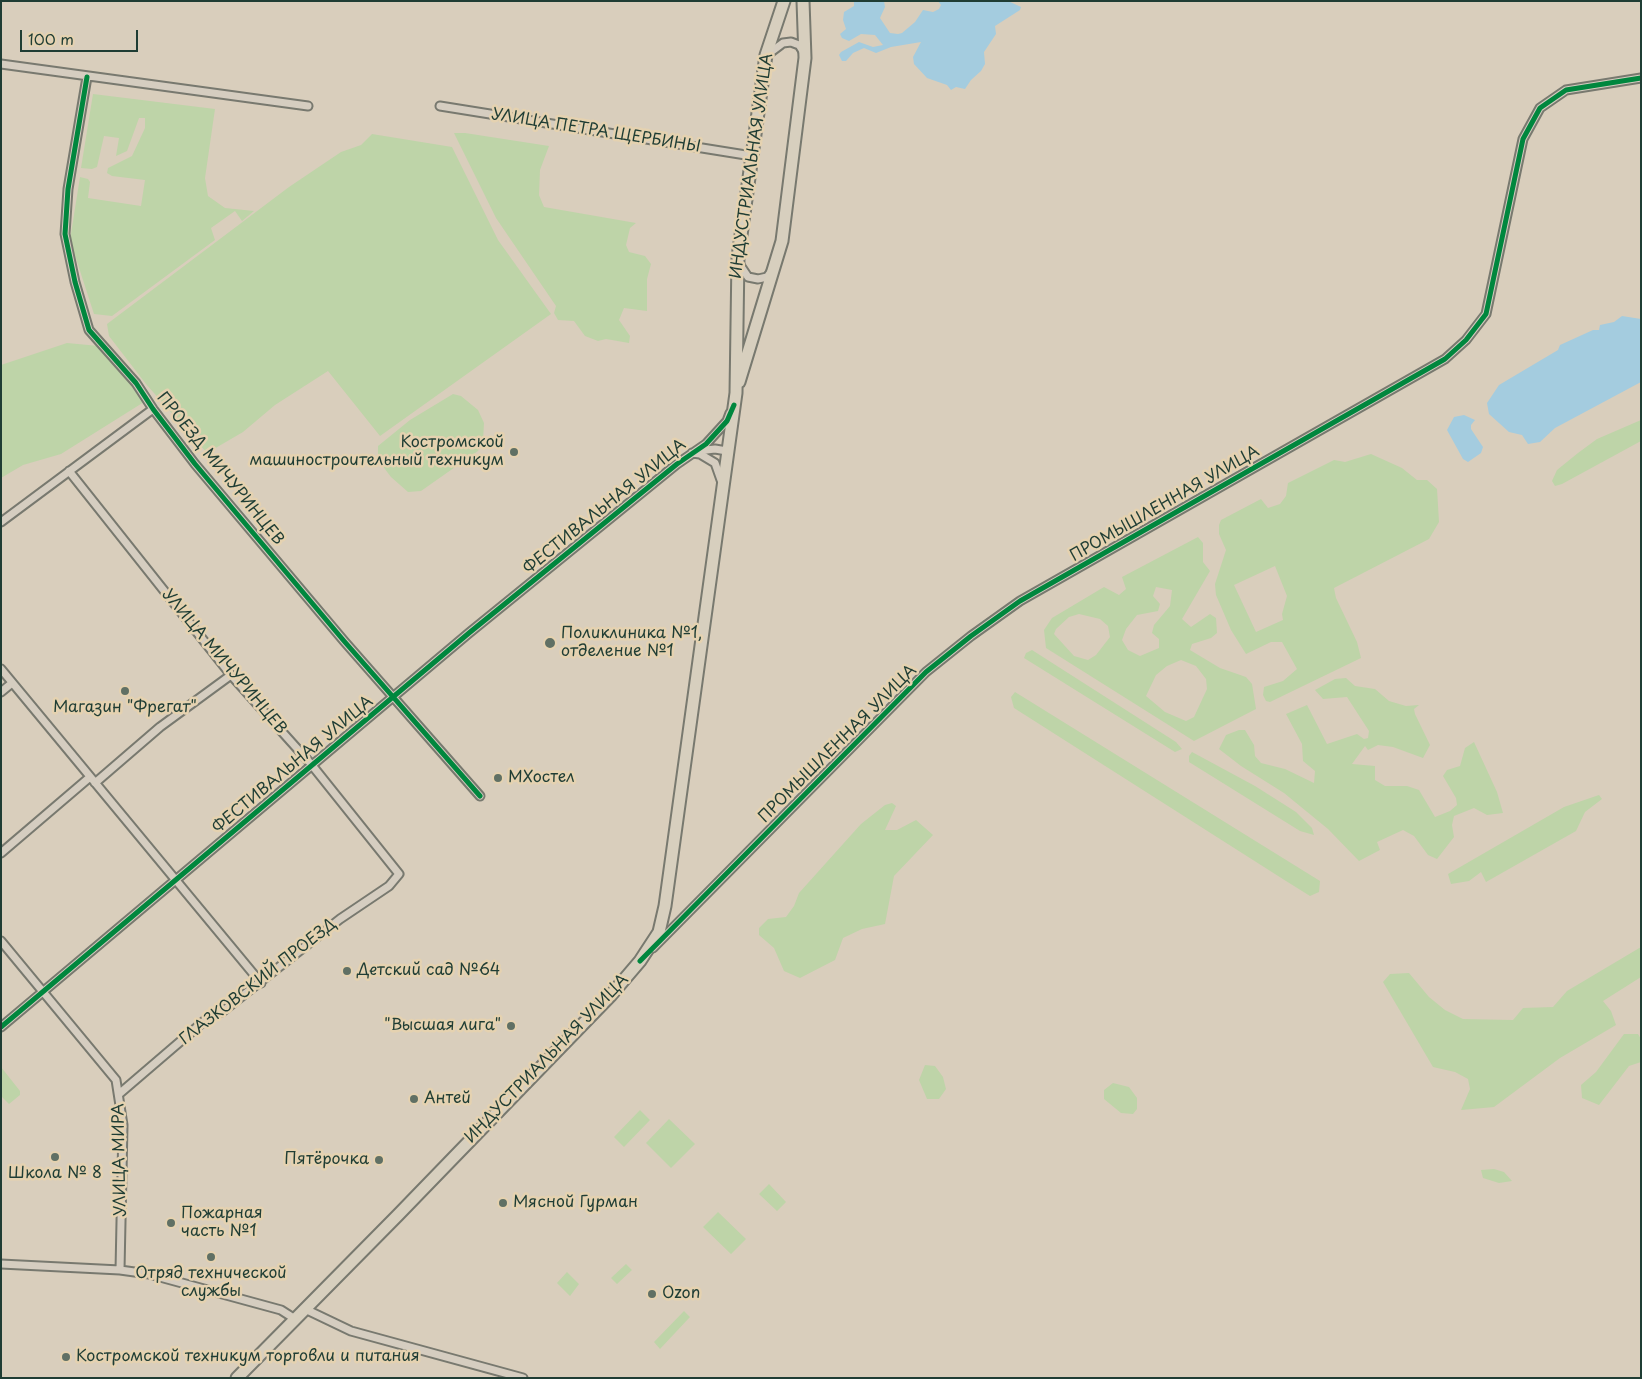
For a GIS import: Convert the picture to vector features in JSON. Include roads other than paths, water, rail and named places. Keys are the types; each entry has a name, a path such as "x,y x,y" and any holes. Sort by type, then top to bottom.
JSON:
{"highway":[{"name":"ИНДУСТРИАЛЬНАЯ УЛИЦА","path":"237,1378 611,995 640,961 659,932 665,906 735,399 738,257 766,55 784,1"},
{"name":"ИНДУСТРИАЛЬНАЯ УЛИЦА","path":"735,399 782,241 805,58 803,1"}],"street":[{"path":"766,55 783,43 791,42 799,45 805,58"},
{"path":"1,64 308,106"},
{"name":"ПРОЕЗД МИЧУРИНЦЕВ","path":"87,77 68,199 65,234 69,259 89,330 136,383 153,409 196,464 344,641 480,796"},
{"name":"ПРОМЫШЛЕННАЯ УЛИЦА","path":"640,961 926,672 971,636 1020,602 1445,358 1466,340 1486,314 1524,139 1540,108 1566,90 1641,78"},
{"name":"УЛИЦА ПЕТРА ЩЕРБИНЫ","path":"440,106 752,156"},
{"path":"738,257 742,270 748,277 758,279 767,277 776,266"},
{"name":"ФЕСТИВАЛЬНАЯ УЛИЦА","path":"1,1027 44,993 312,764 717,432 727,421 735,399"},
{"path":"1,522 153,409"},
{"path":"691,453 715,449 727,451"},
{"path":"691,453 700,454 715,463 722,485"},
{"name":"УЛИЦА МИЧУРИНЦЕВ","path":"69,470 231,675 312,764 399,874"},
{"path":"1,670 260,982"},
{"path":"1,853 160,727 231,675"},
{"path":"1,692 12,683"},
{"name":"ГЛАЗКОВСКИЙ ПРОЕЗД","path":"119,1094 210,1016 222,1012 340,919 389,886 399,874"},
{"name":"УЛИЦА МИРА","path":"1,941 116,1080 123,1125 120,1270"},
{"path":"1,1264 120,1270 149,1274 281,1310 295,1319"},
{"path":"305,1309 351,1331 522,1378"}],"water":[{"path":"854,1 884,1 885,7 880,18 890,33 898,34 915,22 923,10 933,12 939,9 941,5 938,1 1008,1 1021,7 1020,10 995,26 996,34 984,52 985,64 981,71 965,89 956,87 951,90 947,85 927,78 914,64 913,57 921,42 891,47 876,53 864,48 853,53 846,61 842,61 839,55 841,52 859,42 873,47 883,45 875,35 861,34 849,41 842,38 840,34 846,29 843,20 844,12 854,6"},
{"path":"1622,316 1641,319 1641,382 1555,428 1540,442 1528,444 1522,435 1509,432 1489,414 1487,403 1499,385 1558,350 1560,345 1593,330 1599,330 1600,325 1614,322"},
{"path":"1464,415 1475,420 1471,425 1471,429 1483,447 1481,453 1468,462 1463,459 1447,430 1454,417"}],"place":[{"name":"Костромской машиностроительный техникум","path":"514,452"},
{"name":"Поликлиника №1, отделение №1","path":"550,643"},
{"name":"Магазин \"Фрегат\"","path":"125,691"},
{"name":"МХостел","path":"498,778"},
{"name":"Детский сад №64","path":"347,971"},
{"name":"\"Высшая лига\"","path":"511,1026"},
{"name":"Антей","path":"414,1099"},
{"name":"Школа № 8","path":"55,1157"},
{"name":"Пятёрочка","path":"379,1160"},
{"name":"Мясной Гурман","path":"503,1203"},
{"name":"Пожарная часть №1","path":"171,1223"},
{"name":"Отряд технической службы","path":"211,1257"},
{"name":"Ozon","path":"652,1294"},
{"name":"Костромской техникум торговли и питания","path":"66,1357"}]}
